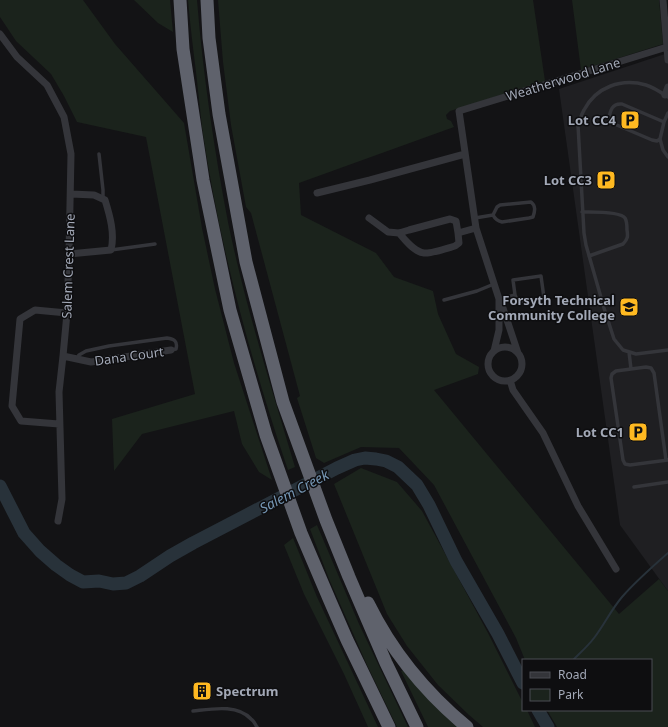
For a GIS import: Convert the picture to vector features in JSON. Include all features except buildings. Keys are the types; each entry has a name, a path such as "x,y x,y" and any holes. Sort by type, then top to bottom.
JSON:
{"highway":[{"path":"180,0 183,49 202,173 230,310 266,435 301,533 347,640 389,727"},
{"path":"207,0 209,38 219,114 246,262 283,402 326,520 366,618 417,727"},
{"path":"326,520 340,539 365,597 390,643 424,686 441,704 467,727"}],"street":[{"path":"663,0 668,60"},
{"name":"Salem Crest Lane","path":"0,34 17,57 47,85 64,117 71,154 67,313 58,392 62,499 58,521"},
{"name":"Weatherwood Lane","path":"465,154 459,111 667,46"},
{"path":"667,96 668,87"},
{"path":"317,193 465,154 476,228 498,299 499,330 494,351"},
{"path":"69,254 111,250 113,243 110,216 105,200 94,194 71,194"},
{"path":"369,218 388,232 399,233 450,219 456,221 459,243 455,246 425,254 418,251 399,233"},
{"path":"458,232 476,228"},
{"path":"498,299 502,303 522,363 519,374 515,378 504,381 493,377 488,367 488,361 490,355 494,351 498,348 509,347 518,353"},
{"path":"59,424 21,421 12,406 20,319 35,310 67,313"},
{"name":"Dana Court","path":"63,356 91,362 171,350"},
{"path":"510,380 513,390 543,433 578,506 616,569"}],"lane":[{"path":"667,96 648,86 635,83 619,83 606,87 594,97 584,110 578,125 584,233 589,256 614,339 623,350 636,354 668,350"},
{"path":"660,138 657,141 652,140 612,123 609,120 610,115 614,106 617,104 622,104 664,122"},
{"path":"668,113 660,138 663,150 668,157"},
{"path":"98,154 103,199"},
{"path":"475,218 493,216 502,222 529,218 533,217 535,208 534,204 531,202 500,205 497,207 493,216"},
{"path":"582,212 616,213 621,214 626,218 627,240 623,244 589,256"},
{"path":"111,250 155,244"},
{"path":"541,276 544,298 518,302 515,295 513,280 541,276"},
{"path":"444,300 477,291 494,284"},
{"path":"498,299 515,295"},
{"path":"76,359 79,355 86,351 109,346 167,338 172,338 176,341 176,349 171,350"},
{"path":"629,352 631,369"},
{"path":"646,367 651,368 654,373 667,460 630,465 625,464 623,460 611,378 612,374 616,371 646,367"},
{"path":"634,487 668,482"},
{"path":"193,711 230,709 242,712 251,719 257,727"}],"shaded area":[{"name":"Forsyth Technical Community College","path":"668,53 668,591 620,525 559,89"}],"green space":[{"path":"0,0 83,0 115,44 184,123 202,228 215,289 234,363 272,480 259,472 242,444 234,411 142,434 114,471 112,419 195,394 146,137 77,122 51,74 16,41 0,17"},
{"path":"134,0 170,0 173,32 158,23"},
{"path":"188,0 197,0 202,56 218,167 228,222 250,315 295,467 288,470 261,386 237,300 217,214 202,127"},
{"path":"218,0 533,0 545,81 450,111 446,115 447,119 451,121 454,127 299,183 301,215 376,253 394,277 433,291 438,314 456,354 479,367 478,374 434,390 619,614 659,579 668,591 668,727 557,727 548,711 652,711 652,659 525,659 516,638 434,485 399,448 361,447 324,463 316,458 297,398 300,396 251,213 246,207 231,125 223,62"},
{"path":"572,0 659,0 663,44 581,70"},
{"path":"361,468 397,482 422,511 488,633 522,701 522,711 527,711 535,727 483,727 438,685 407,646 387,614 334,484"},
{"path":"317,525 359,624 408,727 397,727 367,665 329,579 310,529"},
{"path":"293,538 317,597 378,727 368,727 344,674 304,594 284,545"},
{"path":"405,670 459,727 428,727 401,671"}],"waterway":[{"name":"Salem Creek","path":"0,486 24,533 40,551 56,565 83,582 99,581 113,584 126,583 140,576 193,543 337,468 355,460 365,458 386,461 398,467 417,485 429,505 456,561 498,634 522,681"},
{"path":"574,659 594,638 622,597 638,580 668,553"},
{"name":"Salem Creek","path":"539,711 548,727"}],"place":[{"name":"Lot CC4","path":"630,120"},
{"name":"Lot CC3","path":"606,180"},
{"name":"Forsyth Technical Community College","path":"629,307"},
{"name":"Lot CC1","path":"638,432"},
{"name":"Spectrum","path":"202,691"}]}
